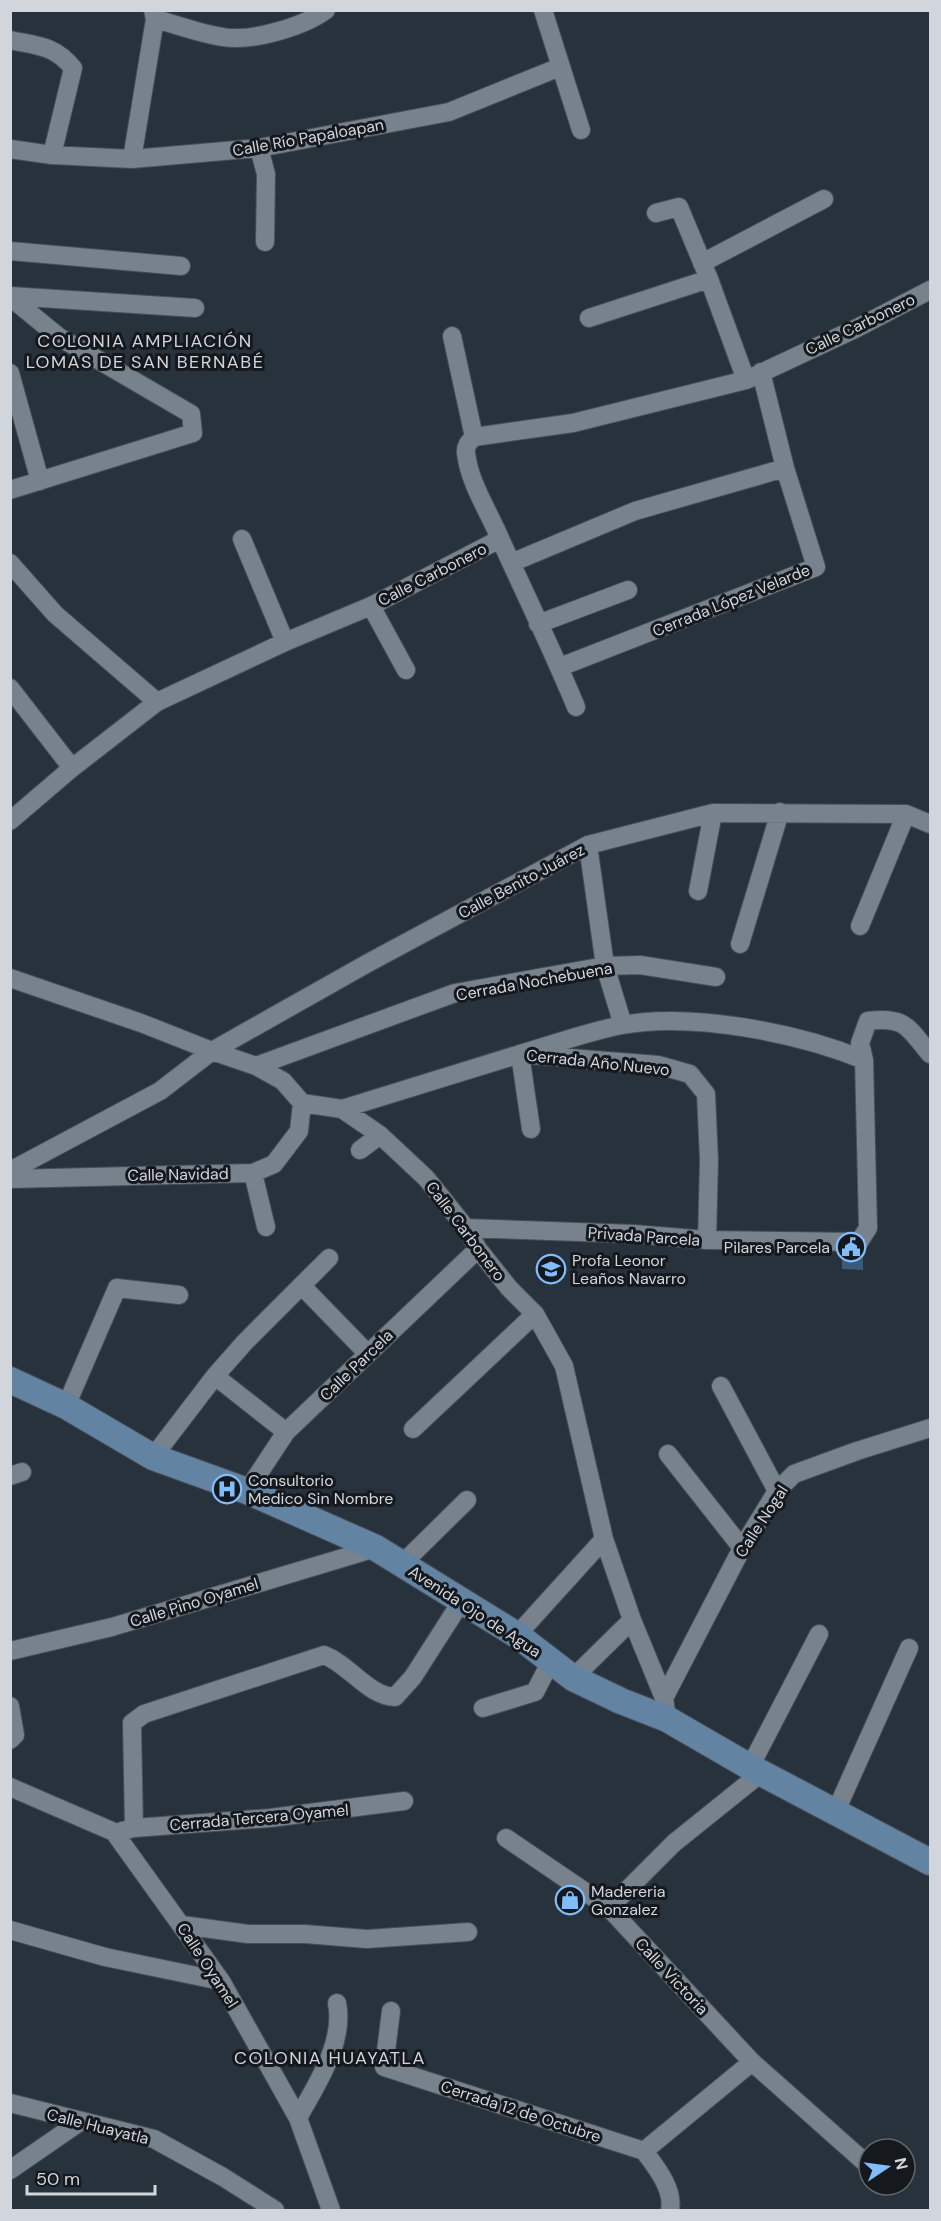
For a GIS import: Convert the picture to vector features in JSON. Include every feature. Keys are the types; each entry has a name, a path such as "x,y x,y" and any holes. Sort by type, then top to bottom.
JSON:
{"street":[{"path":"543,10 581,130"},
{"path":"132,159 154,15 225,38 269,34 321,14"},
{"path":"10,40 45,47 62,54 73,68 52,155"},
{"name":"Calle Río Papaloapan","path":"10,149 52,155 132,159 259,148 449,112 560,67"},
{"path":"259,148 266,174 265,242"},
{"path":"589,318 705,271 824,199"},
{"name":"Cerrada López Velarde","path":"560,667 816,567 754,376 705,271 679,207 656,213"},
{"path":"10,251 181,266"},
{"name":"Calle Carbonero","path":"10,821 72,768 157,702 285,642 371,606 500,539 476,485 467,456 466,449 474,437 573,423 754,376 857,328 930,290"},
{"path":"10,297 195,308"},
{"path":"10,297 59,337 191,414 193,433 10,490"},
{"path":"452,336 474,437"},
{"path":"10,373 40,481"},
{"path":"511,563 635,511 785,468"},
{"path":"242,539 285,642"},
{"path":"500,539 560,667 576,707"},
{"path":"10,563 55,614 157,702"},
{"path":"538,624 627,590"},
{"path":"371,606 406,670"},
{"path":"10,688 72,768"},
{"path":"740,944 780,812"},
{"path":"698,891 713,813"},
{"name":"Calle Benito Juárez","path":"212,1052 368,963 588,845 713,813 906,814 930,824"},
{"path":"860,926 906,814"},
{"path":"588,845 605,966 623,1025"},
{"name":"Cerrada Nochebuena","path":"256,1066 455,993 605,966 640,965 716,978"},
{"path":"10,978 256,1066 284,1081 302,1103"},
{"path":"864,1060 860,1043 868,1021 887,1019 909,1027 930,1054"},
{"path":"531,1129 520,1054 623,1025 666,1020 727,1025 808,1041 838,1049 864,1060"},
{"path":"10,1171 160,1091 212,1052"},
{"name":"Cerrada Año Nuevo","path":"342,1109 520,1054 658,1065 690,1074 706,1094 709,1160 707,1240"},
{"name":"Privada Parcela","path":"466,1228 634,1234 707,1240 859,1242 868,1228 864,1060"},
{"name":"Calle Carbonero","path":"302,1103 342,1109 380,1135 426,1178 466,1228 478,1249 509,1288 535,1314 564,1366 604,1539 665,1709"},
{"name":"Calle Navidad","path":"10,1179 253,1173 274,1164 299,1131 302,1103"},
{"path":"360,1150 380,1135"},
{"path":"253,1173 266,1227"},
{"name":"Calle Parcela","path":"247,1491 286,1432 478,1249"},
{"path":"153,1456 215,1376 245,1342 329,1258"},
{"path":"302,1286 368,1354"},
{"path":"66,1406 117,1288 179,1294"},
{"path":"413,1429 535,1314"},
{"path":"215,1376 286,1432"},
{"name":"Avenida Ojo de Agua","path":"10,1380 66,1406 153,1456 247,1491 376,1548 517,1635 573,1678 621,1701 665,1709 755,1770 930,1862"},
{"path":"721,1386 777,1491"},
{"name":"Calle Nogal","path":"665,1709 742,1548 777,1491 794,1474 930,1428"},
{"path":"668,1454 742,1548"},
{"path":"402,1564 467,1500"},
{"path":"517,1635 604,1539"},
{"name":"Calle Pino Oyamel","path":"10,1651 112,1627 376,1548"},
{"path":"134,1828 132,1723 144,1714 324,1655 336,1660 382,1697 395,1697 413,1677 461,1602"},
{"path":"573,1678 632,1620"},
{"path":"609,1908 675,1843 755,1770 819,1634"},
{"path":"835,1813 909,1648"},
{"path":"483,1708 535,1692 551,1661"},
{"path":"10,1706 15,1735 10,1740"},
{"path":"10,1787 114,1832"},
{"name":"Cerrada Tercera Oyamel","path":"114,1832 134,1828 270,1818 404,1801"},
{"name":"Calle Oyamel","path":"114,1832 222,1981 298,2118 331,2211"},
{"name":"Calle Victoria","path":"506,1838 609,1908 752,2062 857,2155"},
{"path":"182,1925 248,1934 305,1934 367,1939 468,1932"},
{"path":"10,1930 105,1957 222,1981"},
{"path":"298,2118 335,2043 339,2015 337,2003"},
{"name":"Cerrada 12 de Octubre","path":"391,2011 384,2067 644,2151"},
{"path":"670,2211 671,2202 661,2175 644,2151 752,2062"},
{"name":"Calle Huayatla","path":"10,2103 154,2139 223,2177 275,2211"},
{"path":"10,2170 81,2121"}],"building":[{"path":"842,1253 860,1253 860,1256 863,1256 863,1270 842,1269"}],"place":[{"name":"Pilares Parcela","path":"851,1247"},
{"name":"Profa Leonor Leaños Navarro","path":"551,1269"},
{"name":"Consultorio Medico Sin Nombre","path":"227,1489"},
{"name":"Madereria Gonzalez","path":"570,1900"}],"district":[{"name":"COLONIA AMPLIACIÓN LOMAS DE SAN BERNABÉ","path":"145,351"},
{"name":"COLONIA HUAYATLA","path":"330,2058"}]}
